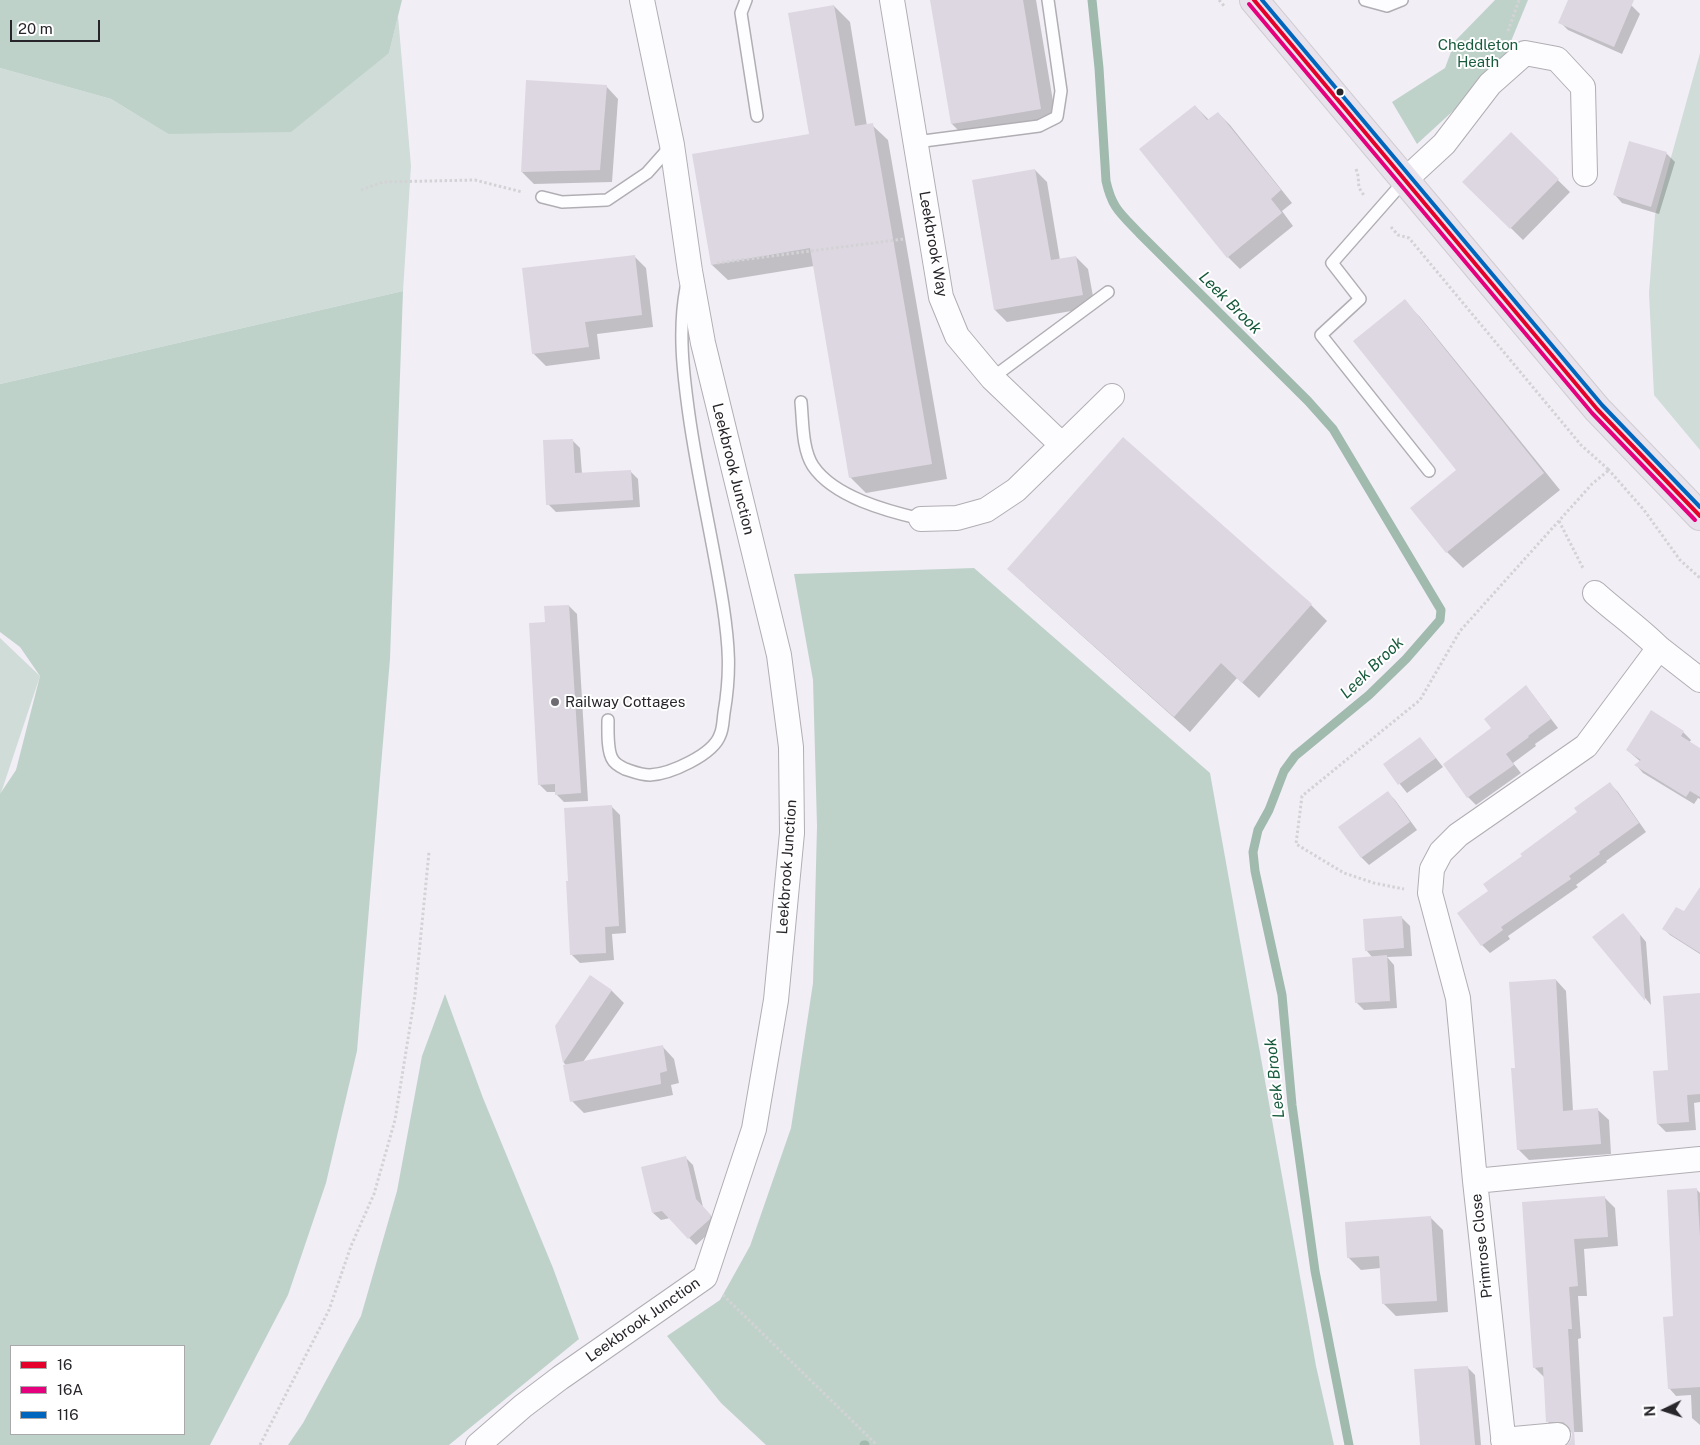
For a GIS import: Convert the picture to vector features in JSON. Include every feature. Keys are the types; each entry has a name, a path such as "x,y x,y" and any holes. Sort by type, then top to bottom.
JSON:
{"highway":[{"path":"1254,0 1597,410 1700,516"}],"street":[{"name":"Leekbrook Junction","path":"478,1445 523,1406 560,1378 704,1277 754,1129 776,1000 792,833 791,747 779,654 705,352 689,269 672,145 642,0"},
{"name":"Leekbrook Way","path":"892,0 941,297 957,336 992,378 1062,445"},
{"path":"1405,180 1444,144 1490,84 1525,53 1557,59 1583,87 1586,174"},
{"path":"921,519 957,518 986,510 1016,490 1112,396"},
{"path":"1595,593 1616,612 1642,631 1659,648 1700,680"},
{"path":"1475,1182 1458,998 1430,894 1432,869 1441,852 1458,835 1586,746 1659,648"},
{"name":"Primrose Close","path":"1504,1443 1475,1182 1700,1159"},
{"path":"1504,1443 1558,1435"}],"lane":[{"path":"746,0 741,13 757,116"},
{"path":"916,142 1039,126 1057,117 1061,91 1048,0"},
{"path":"1365,0 1387,6 1402,0"},
{"path":"542,197 562,202 606,200 648,173 672,145"},
{"path":"1405,180 1332,263 1360,298 1321,335 1429,471"},
{"path":"608,720 610,754 613,761 620,767 639,775 652,775 684,766 708,750 720,736 729,686 729,646 718,571 694,451 684,382 681,335 682,308 689,269"},
{"path":"992,378 1108,292"},
{"path":"801,402 806,446 813,465 827,481 852,497 891,512 921,519"}],"path":[{"path":"1219,0 1225,8"},
{"path":"1354,167 1358,174 1359,189 1378,212 1398,235 1409,238 1581,446 1609,470 1644,510 1680,560 1700,578"},
{"path":"361,190 383,182 475,180 542,197"},
{"path":"689,269 931,236"},
{"path":"1607,461 1609,470"},
{"path":"1430,894 1374,883 1344,872 1296,844 1302,796 1420,700 1460,631 1592,484 1609,470"},
{"path":"1559,521 1595,593"},
{"path":"260,1445 329,1310 351,1246 374,1194 395,1120 415,995 429,852"},
{"path":"704,1277 877,1445"}],"shaded area":[{"path":"398,16 411,166 403,291 0,384 0,68 111,99 168,134 389,53"},
{"path":"1700,53 1700,450 1654,395 1649,293 1655,215"},
{"path":"0,638 40,676 0,796"}],"green space":[{"path":"0,0 402,0 389,53 291,132 168,134 111,99 0,68"},
{"name":"Cheddleton Heath","path":"1495,0 1528,0 1500,68 1417,144 1392,102 1445,68 1455,41"},
{"path":"403,291 390,659 357,1051 326,1183 288,1295 210,1445 0,1445 0,794 16,770 40,676 20,647 0,632 0,384"},
{"path":"974,568 1210,773 1316,1366 1334,1445 766,1445 721,1403 667,1336 720,1300 750,1246 791,1128 813,983 817,826 813,680 794,574"},
{"path":"445,994 483,1098 553,1268 579,1339 449,1445 288,1445 303,1423 361,1316 397,1191 422,1056"}],"building":[{"path":"930,0 1023,0 1041,109 951,124"},
{"path":"1568,0 1634,0 1614,47 1558,23"},
{"path":"834,5 855,126 873,123 932,464 849,478 810,248 711,265 692,154 809,134 788,13"},
{"path":"526,80 607,85 600,170 521,172"},
{"path":"1195,105 1207,120 1218,112 1281,190 1271,199 1282,213 1227,258 1139,149"},
{"path":"1511,132 1559,179 1510,229 1462,182"},
{"path":"1629,141 1667,152 1651,207 1613,195"},
{"path":"1035,169 1051,260 1076,256 1083,295 994,310 972,180"},
{"path":"635,255 642,315 585,322 589,347 532,354 522,268"},
{"path":"1405,299 1544,473 1446,553 1410,508 1456,470 1353,341"},
{"path":"1123,437 1312,604 1242,683 1221,663 1174,717 1007,569"},
{"path":"573,439 575,473 631,470 633,500 546,505 543,440"},
{"name":"Railway Cottages","path":"569,605 581,793 555,795 555,784 538,785 529,623 545,622 544,606"},
{"path":"1526,685 1551,719 1506,754 1514,765 1467,798 1443,764 1491,728 1484,719"},
{"path":"1651,710 1684,731 1681,736 1700,748 1700,797 1690,791 1686,797 1634,765 1641,760 1626,750"},
{"path":"1420,737 1436,758 1398,785 1383,764"},
{"path":"1610,782 1639,823 1569,876 1571,879 1501,927 1503,930 1481,946 1457,913 1488,891 1483,884 1577,812 1574,808"},
{"path":"1388,791 1410,822 1361,858 1338,827"},
{"path":"612,805 619,926 605,927 606,953 570,955 564,808"},
{"path":"1700,887 1700,953 1662,929 1676,907 1684,911"},
{"path":"1623,913 1640,934 1645,1001 1592,937"},
{"path":"1402,916 1404,948 1365,951 1363,919"},
{"path":"1387,955 1390,1001 1355,1003 1352,958"},
{"path":"590,975 612,990 563,1063 555,1026"},
{"path":"1556,979 1563,1111 1598,1108 1601,1144 1517,1150 1511,1068 1515,1068 1509,982"},
{"path":"1700,993 1700,1094 1687,1095 1689,1122 1657,1124 1653,1071 1668,1070 1663,996"},
{"path":"663,1045 667,1071 660,1073 661,1084 570,1102 563,1065"},
{"path":"686,1156 696,1199 711,1215 710,1219 688,1239 662,1211 652,1213 641,1167"},
{"path":"1697,1188 1700,1237 1700,1387 1668,1389 1663,1317 1673,1316 1667,1190"},
{"path":"1605,1196 1608,1237 1574,1239 1578,1286 1569,1287 1572,1329 1568,1329 1575,1445 1567,1445 1571,1440 1572,1434 1569,1427 1563,1422 1546,1422 1543,1367 1533,1368 1522,1202"},
{"path":"1431,1216 1437,1301 1382,1304 1379,1256 1347,1258 1345,1222"},
{"path":"1468,1366 1475,1445 1420,1445 1414,1369"}],"waterway":[{"name":"Leek Brook","path":"1092,0 1099,68 1106,181 1114,204 1139,233 1308,401 1333,429 1441,610 1440,620 1406,659 1369,695 1295,756 1284,771 1269,810 1258,830 1253,852 1255,871 1282,995 1292,1105 1315,1271 1349,1445"}],"transit line":[{"name":"16","path":"1254,0 1597,409 1700,516"},
{"name":"116","path":"1262,0 1602,405 1700,507"},
{"name":"16A","path":"1249,4 1592,413 1695,520"}],"place":[{"name":"Railway Cottages","path":"555,702"}]}
